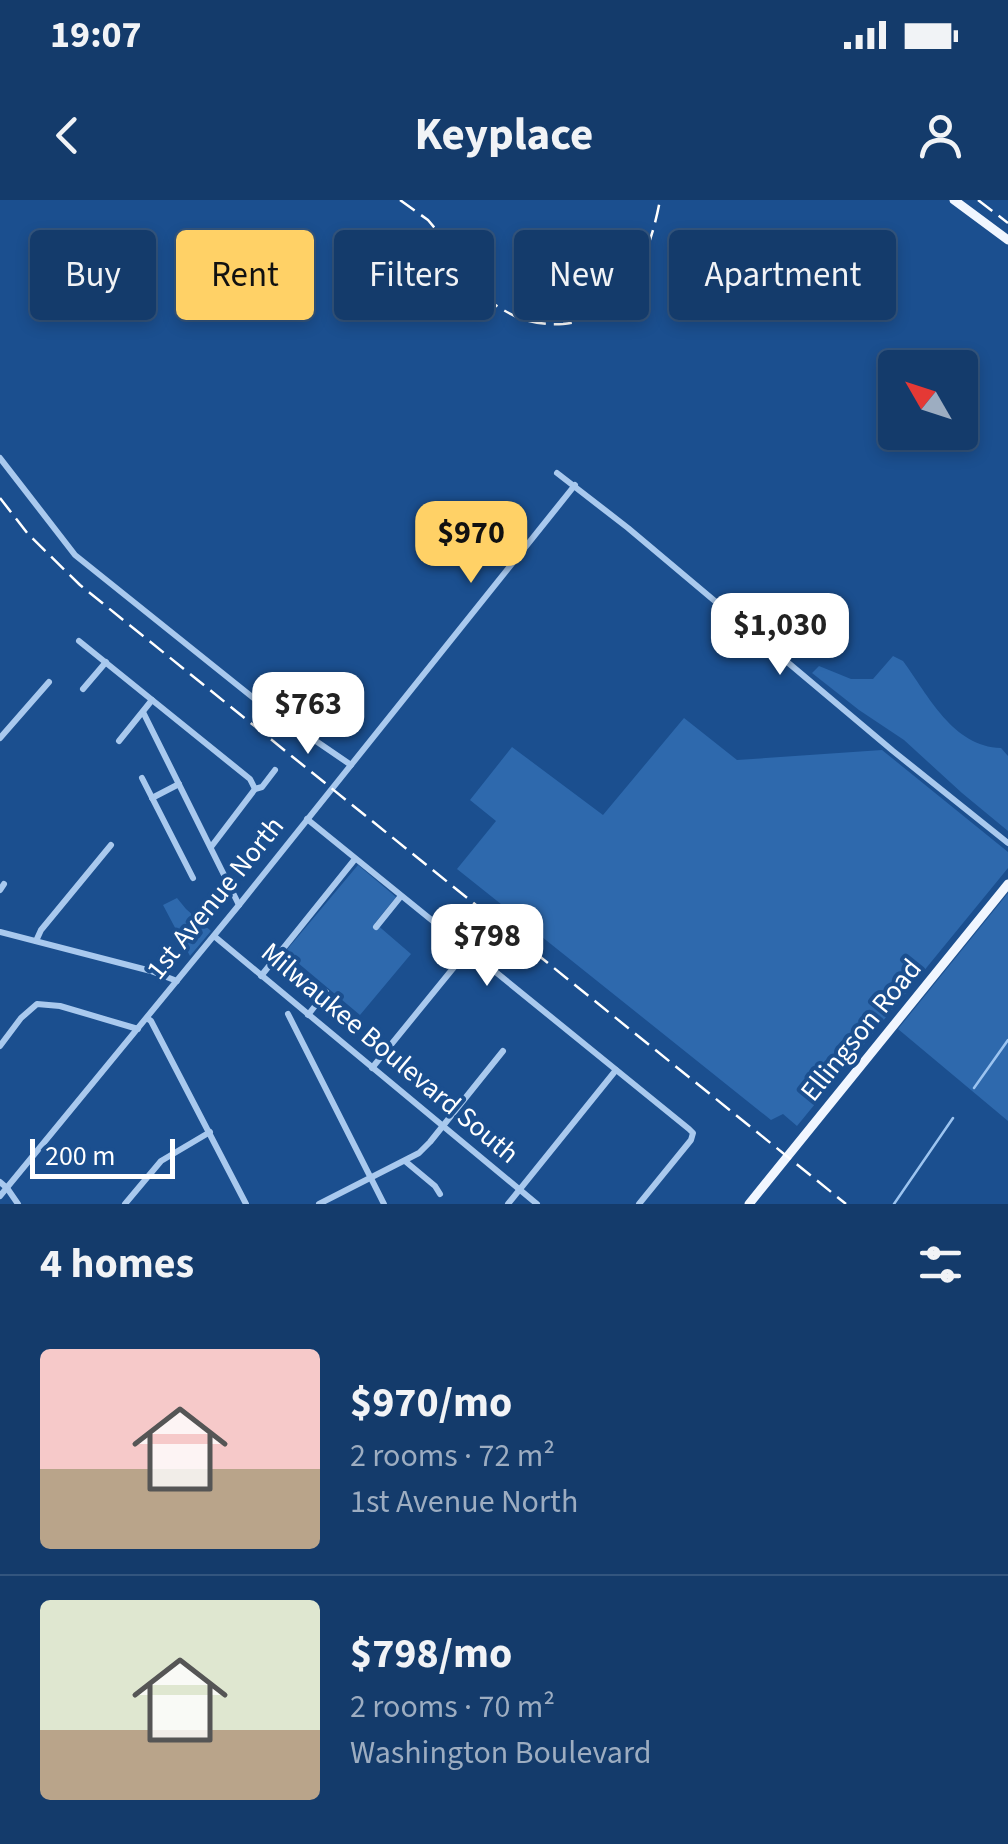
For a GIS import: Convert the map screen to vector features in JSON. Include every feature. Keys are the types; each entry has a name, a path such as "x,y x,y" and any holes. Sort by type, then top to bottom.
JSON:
{"main road":[{"path":"954,200 1008,240"},
{"name":"Ellingson Road","path":"749,1204 1008,884"}],"street":[{"path":"0,458 75,555 256,700 351,765"},
{"path":"557,472 1008,844"},
{"name":"1st Avenue North","path":"0,1196 575,485"},
{"path":"80,641 250,779 255,790"},
{"path":"84,690 106,662"},
{"path":"0,738 50,682"},
{"path":"119,740 152,700"},
{"path":"143,712 239,905"},
{"path":"211,847 275,770"},
{"path":"142,778 193,878"},
{"path":"152,798 179,784"},
{"path":"307,819 692,1133 691,1140 639,1204"},
{"path":"36,941 40,930 111,846"},
{"path":"261,976 355,859"},
{"path":"376,928 401,896"},
{"path":"0,932 177,981"},
{"name":"Milwaukee Boulevard South","path":"214,936 537,1204"},
{"path":"372,1068 468,950"},
{"path":"293,1024 326,992"},
{"path":"0,1046 37,1004 60,1006 138,1029"},
{"path":"288,1014 384,1204"},
{"path":"147,1018 246,1204"},
{"path":"319,1204 425,1148 503,1051"},
{"path":"508,1204 616,1070"},
{"path":"125,1204 161,1160 210,1132"},
{"path":"406,1160 440,1194"},
{"path":"0,1182 18,1204"}],"shaded area":[{"path":"893,656 903,661 955,729 969,739 1001,748 1008,756 1008,831 904,740 812,673 819,666 851,679 873,679"},
{"path":"684,718 737,760 882,750 1008,852 1008,868 797,1126 783,1114 771,1120 457,869 496,821 470,800 512,747 603,815"},
{"path":"358,865 396,897 375,923 411,954 360,1015 285,952"},
{"path":"1008,893 1008,1121 898,1029"},
{"path":"177,898 211,931 190,956 163,905"}],"waterway":[{"path":"974,1088 1008,1040"},
{"path":"894,1204 953,1118"}],"railway":[{"path":"400,200 436,230"},
{"path":"494,304 517,317 551,324 585,319 603,310 619,296 642,261 660,200"},
{"path":"978,200 1008,223"},
{"path":"0,498 28,534 80,585 846,1204"}]}
